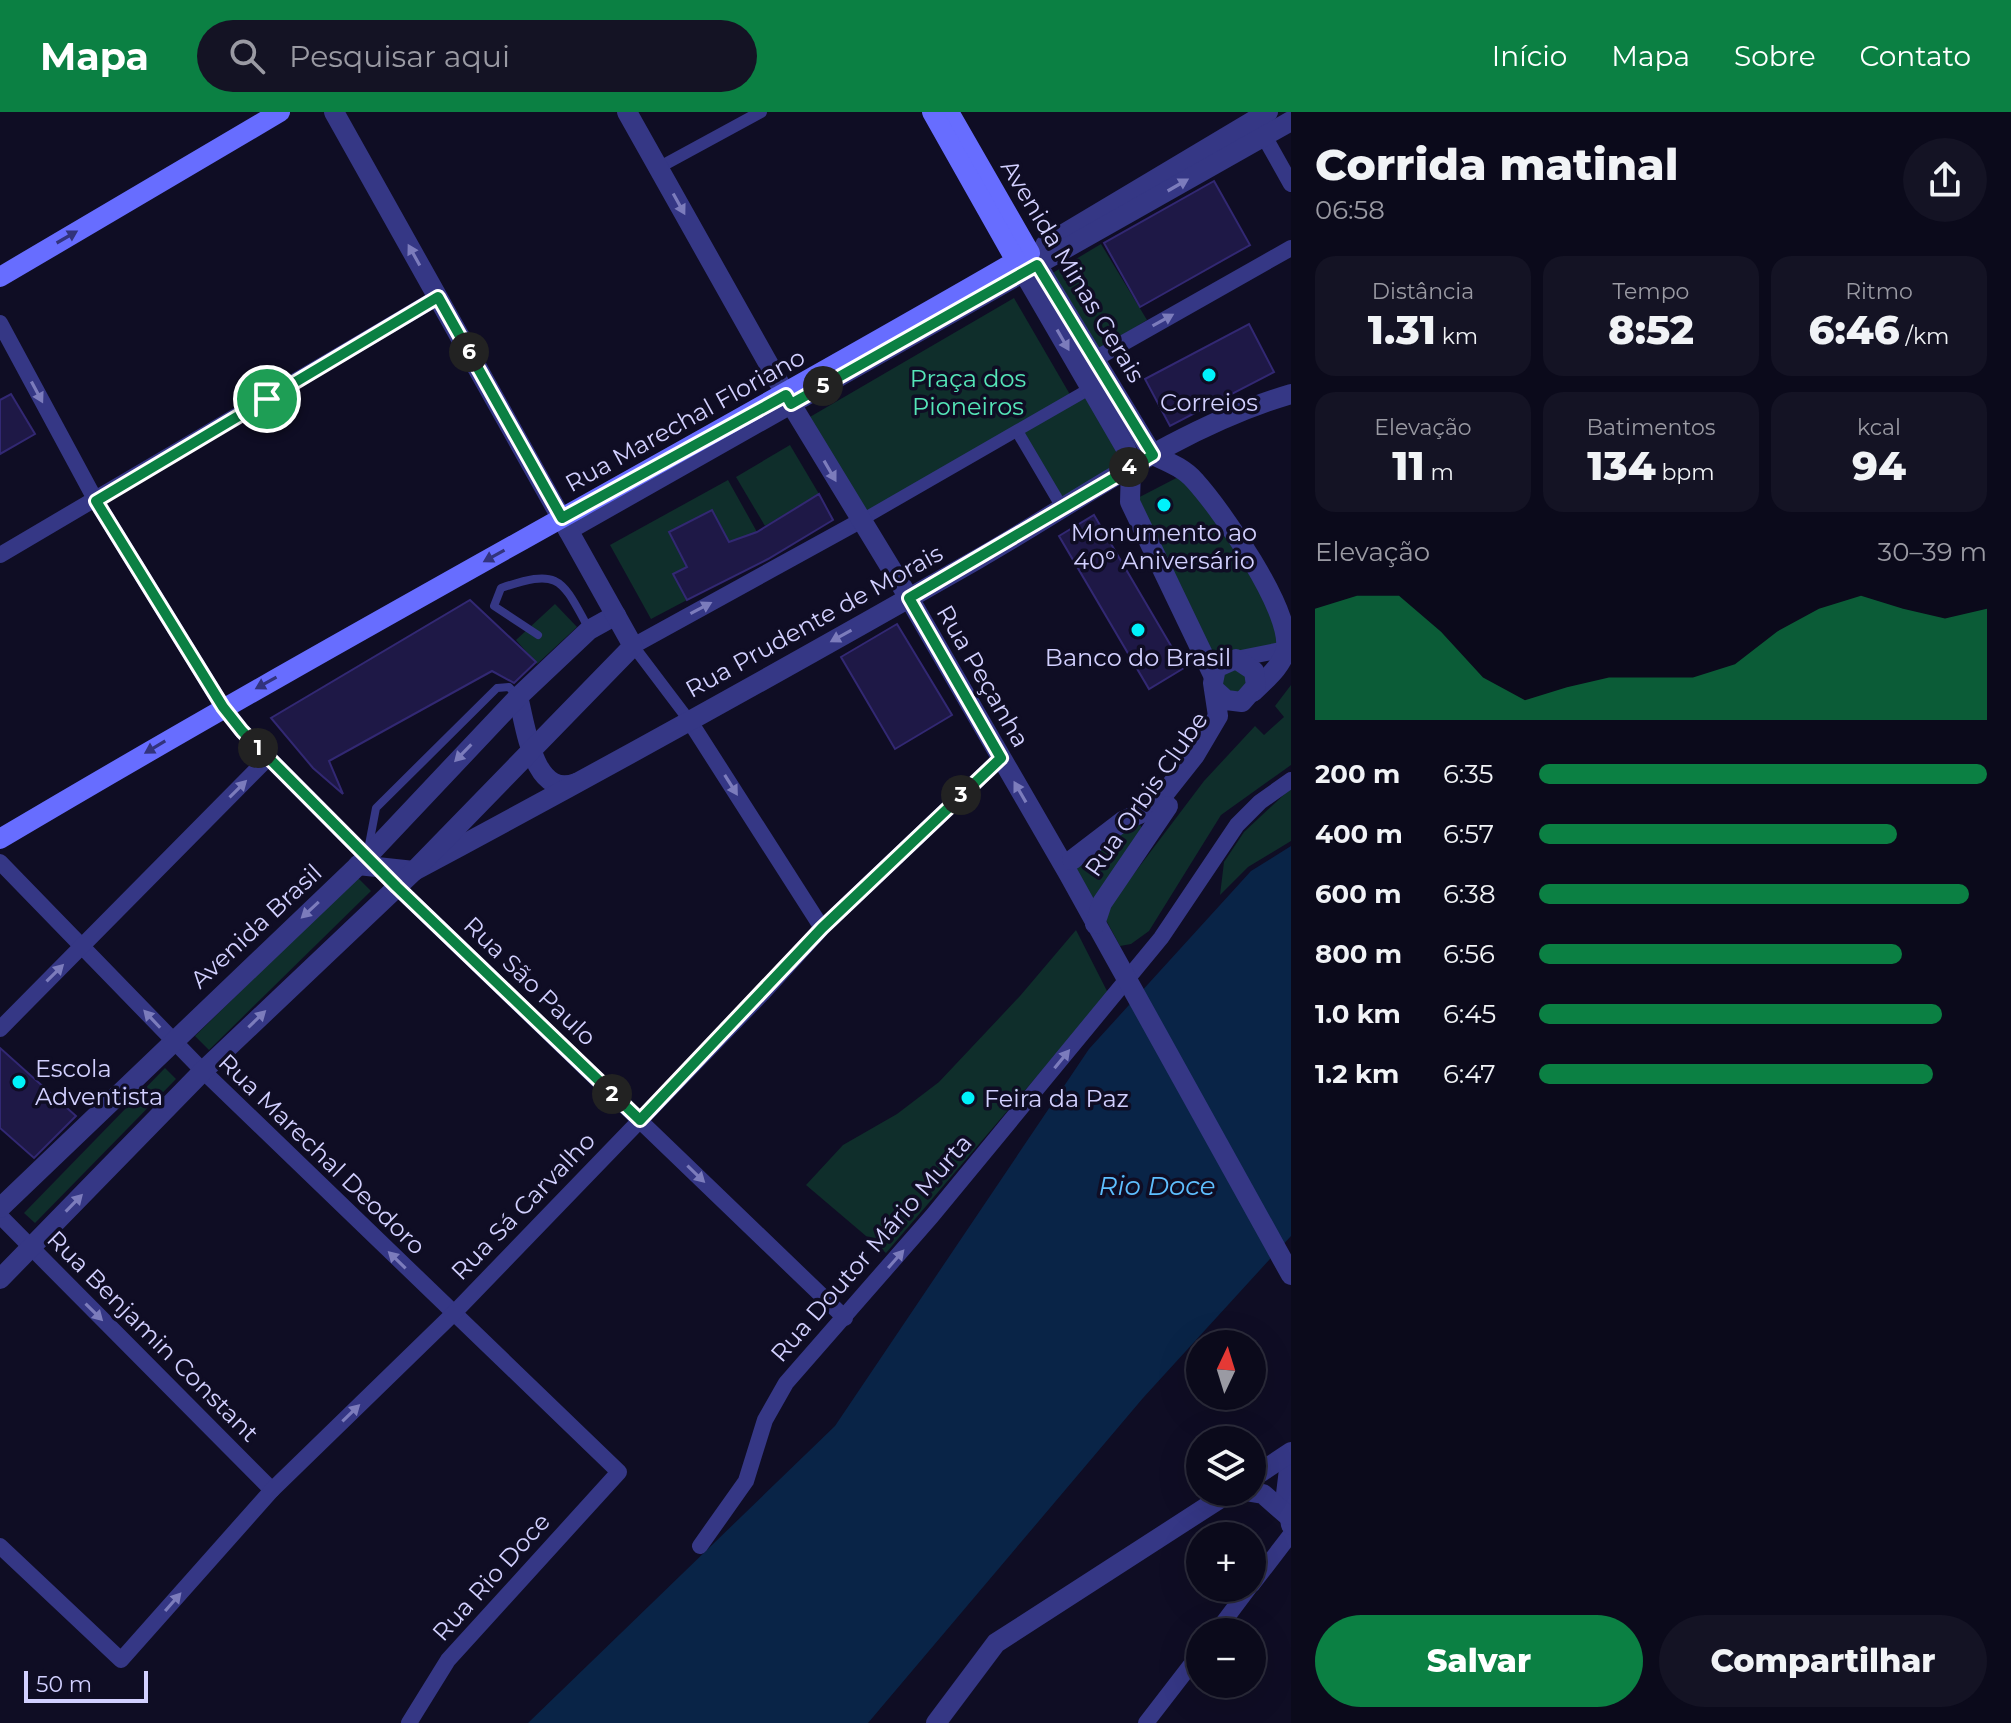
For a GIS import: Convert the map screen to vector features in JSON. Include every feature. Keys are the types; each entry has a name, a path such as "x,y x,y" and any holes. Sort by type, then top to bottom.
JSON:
{"main road":[{"path":"0,277 280,112"},
{"name":"Avenida Minas Gerais","path":"932,112 1027,263"},
{"name":"Avenida Minas Gerais","path":"949,112 1027,263"},
{"name":"Rua Marechal Floriano","path":"0,839 223,707 565,524 1027,263"}],"street":[{"path":"334,112 633,646 689,720 822,928"},
{"name":"Rua Peçanha","path":"627,112 788,399 909,598 1001,758 1093,904"},
{"path":"658,168 761,112"},
{"path":"1261,120 1291,184"},
{"name":"Rua Marechal Floriano","path":"1027,263 1261,120 1291,121"},
{"path":"1095,359 1291,248"},
{"name":"Avenida Minas Gerais","path":"1027,263 1095,359 1153,455"},
{"name":"Avenida Minas Gerais","path":"1027,263 1126,449 1131,465"},
{"path":"0,555 438,297"},
{"name":"Rua São Paulo","path":"0,323 96,501 223,707 367,863 397,887 845,1318"},
{"path":"0,1279 203,1071 414,871 633,646 860,521 1091,388"},
{"name":"Rua Prudente de Morais","path":"414,871 586,779 909,598 1063,509 1131,465 1247,410 1291,394"},
{"path":"1017,431 1063,509"},
{"path":"1153,455 1195,481 1254,565 1281,612 1288,642 1222,663 1214,683"},
{"path":"1131,465 1130,502 1214,683 1233,702 1250,695 1254,671 1236,659"},
{"name":"Avenida Brasil","path":"0,1208 173,1041 367,863 518,697 589,630 616,615"},
{"name":"Rua Orbis Clube","path":"1288,642 1282,660 1250,695 1093,904 1098,929 1291,1275"},
{"name":"Rua Orbis Clube","path":"1066,864 1120,822 1153,808 1195,755 1218,716 1214,683"},
{"path":"518,697 532,749 543,775 554,785 565,787 586,779"},
{"path":"0,1029 268,758"},
{"name":"Rua Sá Carvalho","path":"0,1546 121,1660 272,1490 453,1314 822,928 1001,758"},
{"name":"Rua Doutor Mário Murta","path":"700,1546 746,1481 765,1420 786,1383 845,1318 1161,938 1237,825 1260,802 1291,780"},
{"path":"1120,822 1140,823 1144,839"},
{"name":"Rua Marechal Deodoro","path":"0,862 203,1071 619,1472"},
{"path":"367,863 414,871"},
{"name":"Rua Benjamin Constant","path":"0,1216 272,1490"},
{"path":"1266,1469 1291,1452"},
{"path":"1266,1563 1290,1525 1286,1474 1291,1452"},
{"name":"Rua Rio Doce","path":"409,1723 448,1660 619,1472"},
{"path":"1266,1497 1290,1525"},
{"path":"936,1723 996,1643 1208,1506"},
{"path":"1164,1534 1217,1506"},
{"path":"1227,1618 1239,1602"},
{"path":"1146,1723 1186,1671"}],"lane":[{"path":"538,635 494,606 501,588 532,578 551,577 563,585 589,630"}],"green space":[{"path":"1101,244 1147,320 1098,350 1051,274"},
{"name":"Praça dos Pioneiros","path":"1014,298 1072,398 860,520 803,421"},
{"path":"1089,393 1127,463 1065,505 1022,431"},
{"path":"790,445 819,494 765,526 736,477"},
{"path":"1186,473 1254,565 1286,649 1212,673 1130,502"},
{"path":"728,480 757,532 731,545 712,510 687,567 673,574 687,600 651,619 610,545"},
{"path":"555,604 577,627 537,664 516,640"},
{"path":"1229,662 1253,683 1230,699 1216,675"},
{"path":"1291,685 1291,765 1221,815 1149,931 1131,944 1120,946 1106,920 1111,904 1204,781 1255,726 1264,735 1284,717 1275,706"},
{"path":"1291,788 1291,841 1248,867 1220,895 1224,862 1244,832"},
{"path":"1137,823 1141,826 1142,838 1095,904 1070,867"},
{"path":"357,877 371,891 209,1050 195,1036"},
{"name":"Feira da Paz","path":"1076,930 1108,993 886,1253 806,1185 843,1145 897,1114 939,1082 1020,996"},
{"path":"165,1068 176,1079 35,1223 24,1213"}],"water":[{"name":"Rio Doce","path":"1291,846 1291,1236 1205,1330 1186,1330 1186,1351 868,1723 528,1723 835,1426 1089,1049 1251,871"}],"building":[{"path":"1214,181 1250,245 1140,307 1104,243"},
{"name":"Correios","path":"1249,324 1274,372 1170,426 1145,379"},
{"path":"11,394 35,434 0,454 0,400"},
{"path":"819,494 833,520 768,559 687,600 673,574 687,567 669,532 712,510 729,542 757,532"},
{"name":"Banco do Brasil","path":"1094,515 1184,668 1149,689 1059,536"},
{"path":"470,600 536,662 514,683 492,671 329,761 343,794 313,768 271,718"},
{"path":"897,624 952,715 895,749 841,657"},
{"name":"Escola Adventista","path":"0,1048 76,1116 34,1158 0,1128"}],"place":[{"name":"Correios","path":"1209,375"},
{"name":"Monumento ao 40º Aniversário","path":"1164,505"},
{"name":"Banco do Brasil","path":"1138,630"},
{"name":"Escola Adventista","path":"19,1082"},
{"name":"Feira da Paz","path":"968,1098"}],"route":[{"path":"1037,265 1153,455 1131,465 1039,524 909,598 1001,758 822,928 640,1120 397,887 242,731 223,707 96,501 267,399 438,297 562,518 786,395 791,404 1037,265"}]}
